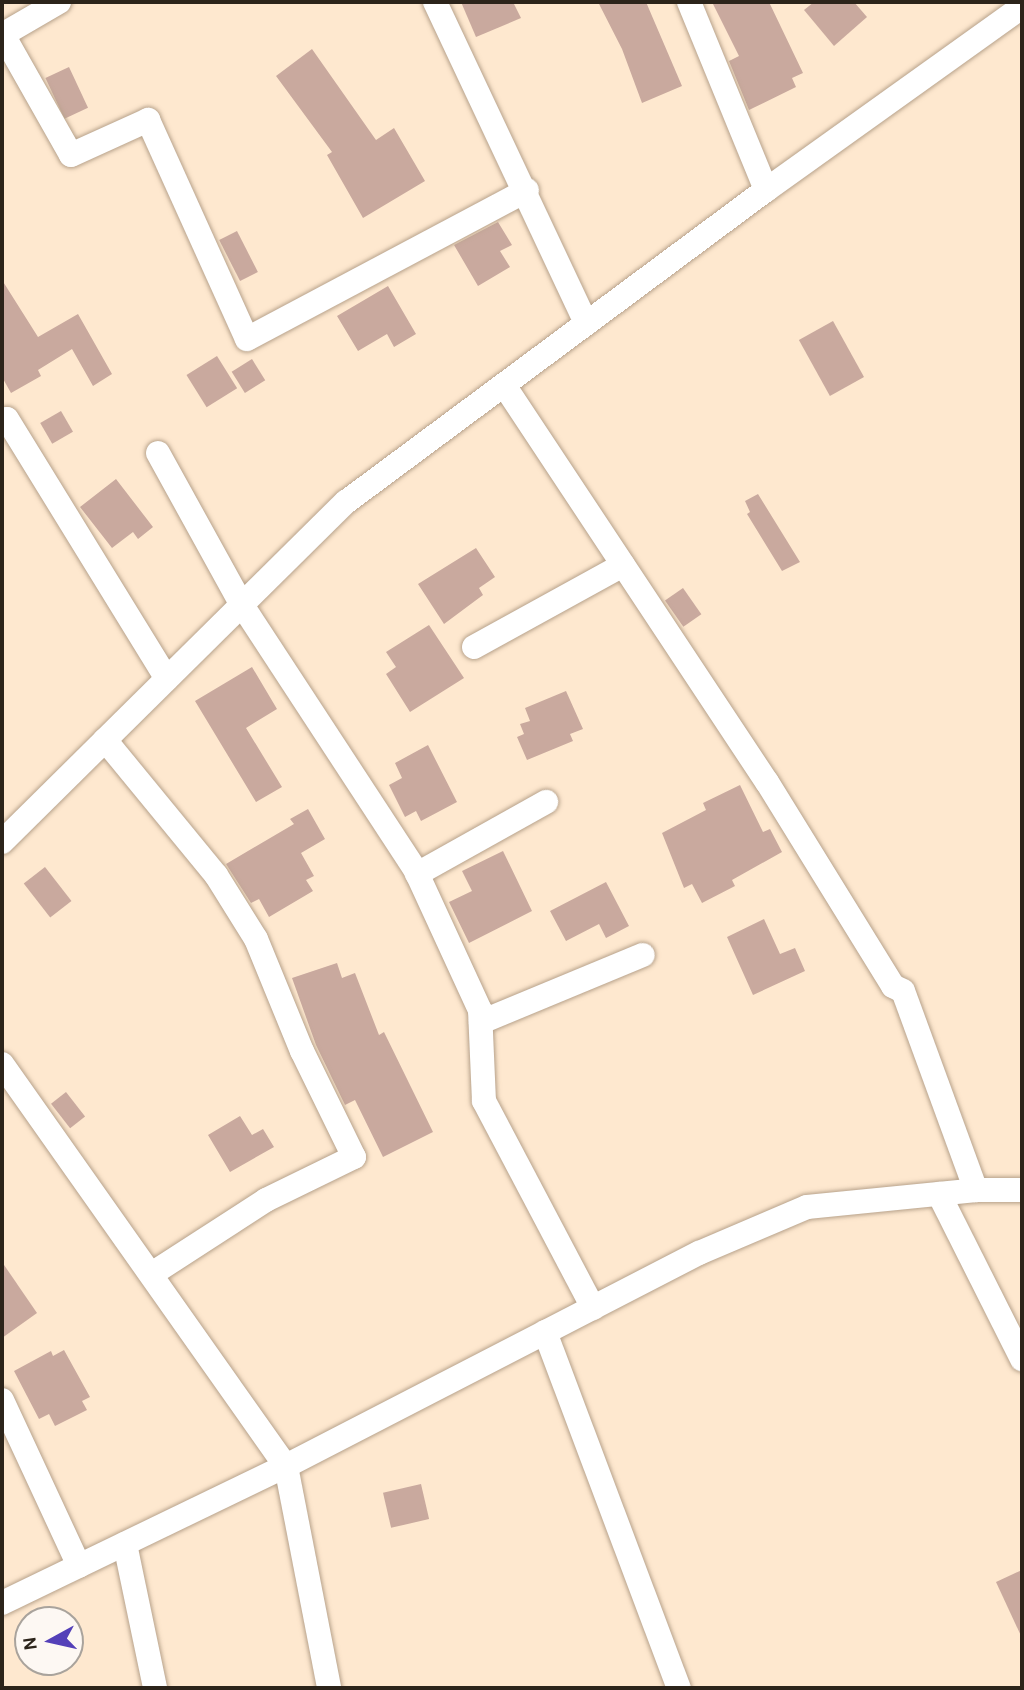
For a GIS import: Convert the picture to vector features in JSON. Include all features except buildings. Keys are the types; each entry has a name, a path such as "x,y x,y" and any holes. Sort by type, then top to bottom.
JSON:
{"street":[{"path":"59,2 2,34 71,155 148,120 247,339 527,190"},
{"path":"435,2 527,190 586,323"},
{"path":"689,2 766,190"},
{"path":"2,842 346,502 1010,9"},
{"path":"504,385 767,782 893,986 903,991 976,1190"},
{"path":"2,421 7,419 167,679"},
{"path":"158,453 242,605 417,874 480,1010 484,1101 593,1308"},
{"path":"474,647 623,565"},
{"path":"105,740 216,875 256,939 302,1051 354,1157 265,1200 153,1273"},
{"path":"417,874 546,802"},
{"path":"481,1022 643,955"},
{"path":"2,1064 153,1273 286,1466 330,1688"},
{"path":"2,1603 286,1466 699,1252 807,1207 976,1190 1022,1190"},
{"path":"939,1194 1022,1359"},
{"path":"545,1332 679,1688"},
{"path":"2,1400 79,1566"},
{"path":"125,1544 155,1688"}]}
